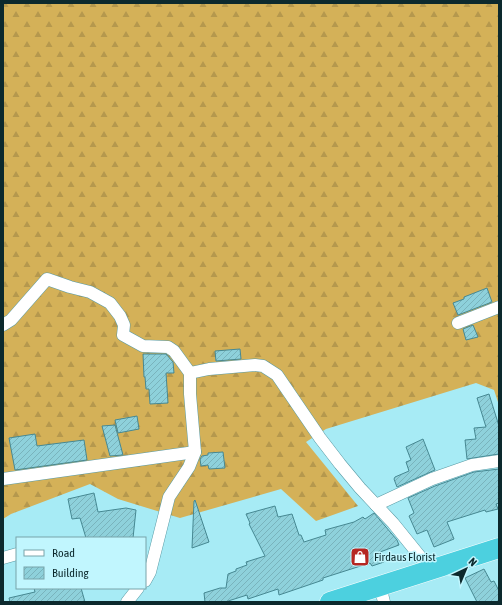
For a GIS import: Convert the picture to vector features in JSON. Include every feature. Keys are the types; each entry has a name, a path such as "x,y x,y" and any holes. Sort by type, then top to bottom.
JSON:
{"highway":[{"path":"330,602 382,594 431,570 499,548"}],"street":[{"path":"3,325 11,320 48,278 70,287 90,292 110,303 120,316 124,325 123,335 143,346 171,349 190,373 190,394 195,452 189,467 169,497 150,572 146,579"},
{"path":"458,322 499,307"},
{"path":"190,373 209,369 255,365 263,366 277,375 336,459 360,488 393,523 431,570"},
{"path":"3,479 195,452"},
{"path":"376,505 432,479 472,465 499,461"},
{"path":"3,558 16,554"},
{"path":"127,602 137,589"}],"green space":[{"path":"3,3 499,3 499,405 494,390 476,383 326,429 306,442 358,506 316,521 281,489 180,518 118,499 90,484 11,514 3,519"}],"building":[{"path":"487,288 492,302 458,315 453,303"},
{"path":"473,325 478,337 466,340 463,329"},
{"path":"240,349 241,359 216,361 215,351"},
{"path":"143,354 166,354 173,362 174,373 166,373 168,403 150,404 149,389 146,389 144,377"},
{"path":"489,394 499,426 499,454 467,459 465,440 476,439 474,428 486,427 477,398"},
{"path":"137,416 139,429 118,433 115,420"},
{"path":"115,425 123,455 110,456 102,426"},
{"path":"35,434 37,446 84,440 87,460 15,470 9,438"},
{"path":"423,439 435,470 397,487 394,479 395,477 409,471 406,462 411,460 406,447"},
{"path":"223,452 225,468 209,469 208,465 201,466 200,459 202,456 208,455 208,453"},
{"path":"499,469 499,503 496,504 498,509 486,512 485,510 447,522 454,539 434,547 427,530 417,534 409,516 414,513 408,498 435,486 474,472"},
{"path":"94,493 98,512 126,508 136,510 133,537 86,537 80,518 72,519 68,499"},
{"path":"195,500 209,542 192,548 194,501"},
{"path":"275,506 278,517 292,514 299,535 301,535 304,542 326,535 325,530 354,522 363,517 365,519 374,513 397,540 399,545 380,552 384,562 372,566 370,563 323,578 323,580 279,595 278,589 248,599 247,595 225,602 205,602 204,593 220,588 226,588 228,574 247,565 246,562 265,556 249,524 250,523 246,514"},
{"path":"484,569 491,582 494,581 499,591 499,602 477,602 465,578"},
{"path":"34,589 81,589 85,602 10,602 9,598 35,592"}],"place":[{"name":"Firdaus Florist","path":"360,557"}]}
